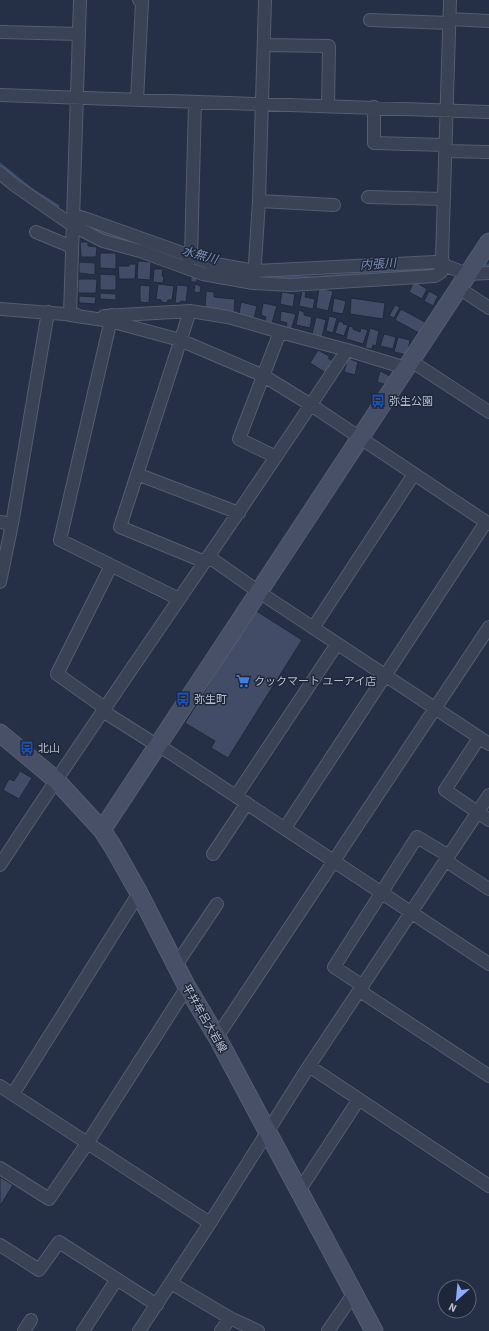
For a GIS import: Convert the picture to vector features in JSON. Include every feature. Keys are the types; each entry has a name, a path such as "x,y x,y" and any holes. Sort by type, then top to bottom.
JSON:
{"main road":[{"path":"102,830 459,288 478,265 489,242"},
{"name":"平井牟呂大岩線","path":"0,733 56,780 102,830 113,847 187,987 217,1037 374,1331"}],"street":[{"path":"70,314 80,0"},
{"path":"137,100 142,2 139,0"},
{"path":"253,283 256,271 259,201 265,0"},
{"path":"188,262 203,274 253,283 290,285 435,276 440,272 444,266 442,258 443,199 450,0"},
{"path":"370,20 489,21"},
{"path":"0,32 79,34"},
{"path":"264,45 329,46 328,106"},
{"path":"0,95 489,112"},
{"path":"188,262 195,102"},
{"path":"374,107 374,143 489,152"},
{"path":"0,173 13,184 103,241 188,262 210,263 256,271 435,262 444,266 478,265 489,273"},
{"path":"368,197 443,199"},
{"path":"259,201 334,205"},
{"path":"36,232 72,247"},
{"path":"459,288 489,308"},
{"path":"0,309 111,318 190,311 228,317 347,350 409,365 489,412"},
{"path":"190,311 120,526 207,560 259,592 484,741 445,790 489,820"},
{"path":"0,582 6,523 48,312"},
{"path":"111,318 180,340 264,376 311,405 488,523 285,828"},
{"path":"111,318 60,540 179,599"},
{"path":"276,457 239,439 280,332"},
{"path":"0,865 56,780 239,513 347,350"},
{"path":"137,474 239,513"},
{"path":"313,628 414,474"},
{"path":"111,566 57,674 102,706 109,715 247,803 489,964"},
{"path":"217,1037 489,627"},
{"path":"236,796 338,644"},
{"path":"139,1331 361,988 489,796"},
{"path":"213,854 247,803"},
{"path":"489,889 417,837 334,967 361,988 489,1076"},
{"path":"13,1094 139,894"},
{"path":"176,965 217,904"},
{"path":"0,1168 49,1199 88,1142 187,987"},
{"path":"310,1066 489,1186"},
{"path":"0,1086 210,1223"},
{"path":"299,1191 359,1099"},
{"path":"0,1245 39,1270 59,1242 157,1305"},
{"path":"83,1331 117,1279"},
{"path":"171,1283 230,1318 258,1331"},
{"path":"328,1331 354,1294"},
{"path":"221,1331 230,1318"},
{"path":"24,1331 31,1320"}],"building":[{"path":"80,242 88,242 88,246 97,247 96,257 81,257"},
{"path":"100,253 116,253 116,269 100,268"},
{"path":"138,261 151,262 150,280 137,279"},
{"path":"79,262 95,263 95,275 79,273"},
{"path":"129,264 136,264 135,279 119,279 118,266 129,266"},
{"path":"154,269 163,269 163,283 153,282"},
{"path":"100,274 116,275 116,290 100,290"},
{"path":"191,275 197,275 197,282 191,282"},
{"path":"78,279 97,279 96,293 78,293"},
{"path":"414,281 427,289 422,299 409,292"},
{"path":"158,284 174,286 172,300 168,300 167,303 156,299"},
{"path":"195,284 201,286 200,293 194,292"},
{"path":"140,285 150,286 149,303 140,302"},
{"path":"177,285 188,286 186,302 181,301 180,303 175,303"},
{"path":"319,288 333,291 328,311 316,308"},
{"path":"206,291 214,292 214,297 235,299 234,312 205,308"},
{"path":"302,291 306,292 305,297 315,299 313,309 299,306"},
{"path":"429,291 438,296 433,306 424,301"},
{"path":"282,292 295,294 293,307 280,304"},
{"path":"100,293 116,294 116,300 100,299"},
{"path":"79,296 96,297 95,304 79,303"},
{"path":"334,298 346,301 343,314 332,312"},
{"path":"351,298 385,303 383,319 350,314"},
{"path":"241,302 257,306 254,318 239,314"},
{"path":"263,303 277,306 272,323 265,321 266,317 261,315"},
{"path":"395,305 400,307 394,318 389,316"},
{"path":"401,309 425,322 419,333 395,320"},
{"path":"299,310 304,312 304,315 312,317 310,328 296,325"},
{"path":"281,311 296,314 291,330 286,329 287,323 280,321"},
{"path":"329,316 337,318 333,333 326,331"},
{"path":"316,317 326,320 322,337 312,334"},
{"path":"339,321 348,325 344,336 335,333"},
{"path":"349,326 360,332 361,328 368,330 363,344 346,339"},
{"path":"370,328 379,331 376,346 373,345 372,349 365,348"},
{"path":"384,334 396,337 393,349 380,346"},
{"path":"398,337 410,340 407,355 394,352"},
{"path":"318,350 329,356 329,359 333,361 326,373 310,363"},
{"path":"348,358 358,362 355,375 344,372"},
{"path":"380,371 390,376 387,385 377,382"},
{"name":"クックマート ユーアイ店","path":"255,610 302,640 228,758 211,748 215,741 185,723"},
{"path":"20,771 32,778 19,799 3,790 9,779 14,781"},
{"path":"0,1177 13,1185 0,1206"}],"waterway":[{"name":"水無川","path":"0,164 32,190 58,206"},
{"name":"水無川","path":"83,225 140,245"},
{"name":"内張川","path":"481,265 489,265"},
{"name":"内張川","path":"259,276 268,278 321,277 437,268"}],"place":[{"name":"弥生公園","path":"378,401"},
{"name":"クックマート ユーアイ店","path":"243,681"},
{"name":"弥生町","path":"183,699"},
{"name":"北山","path":"27,748"}]}
